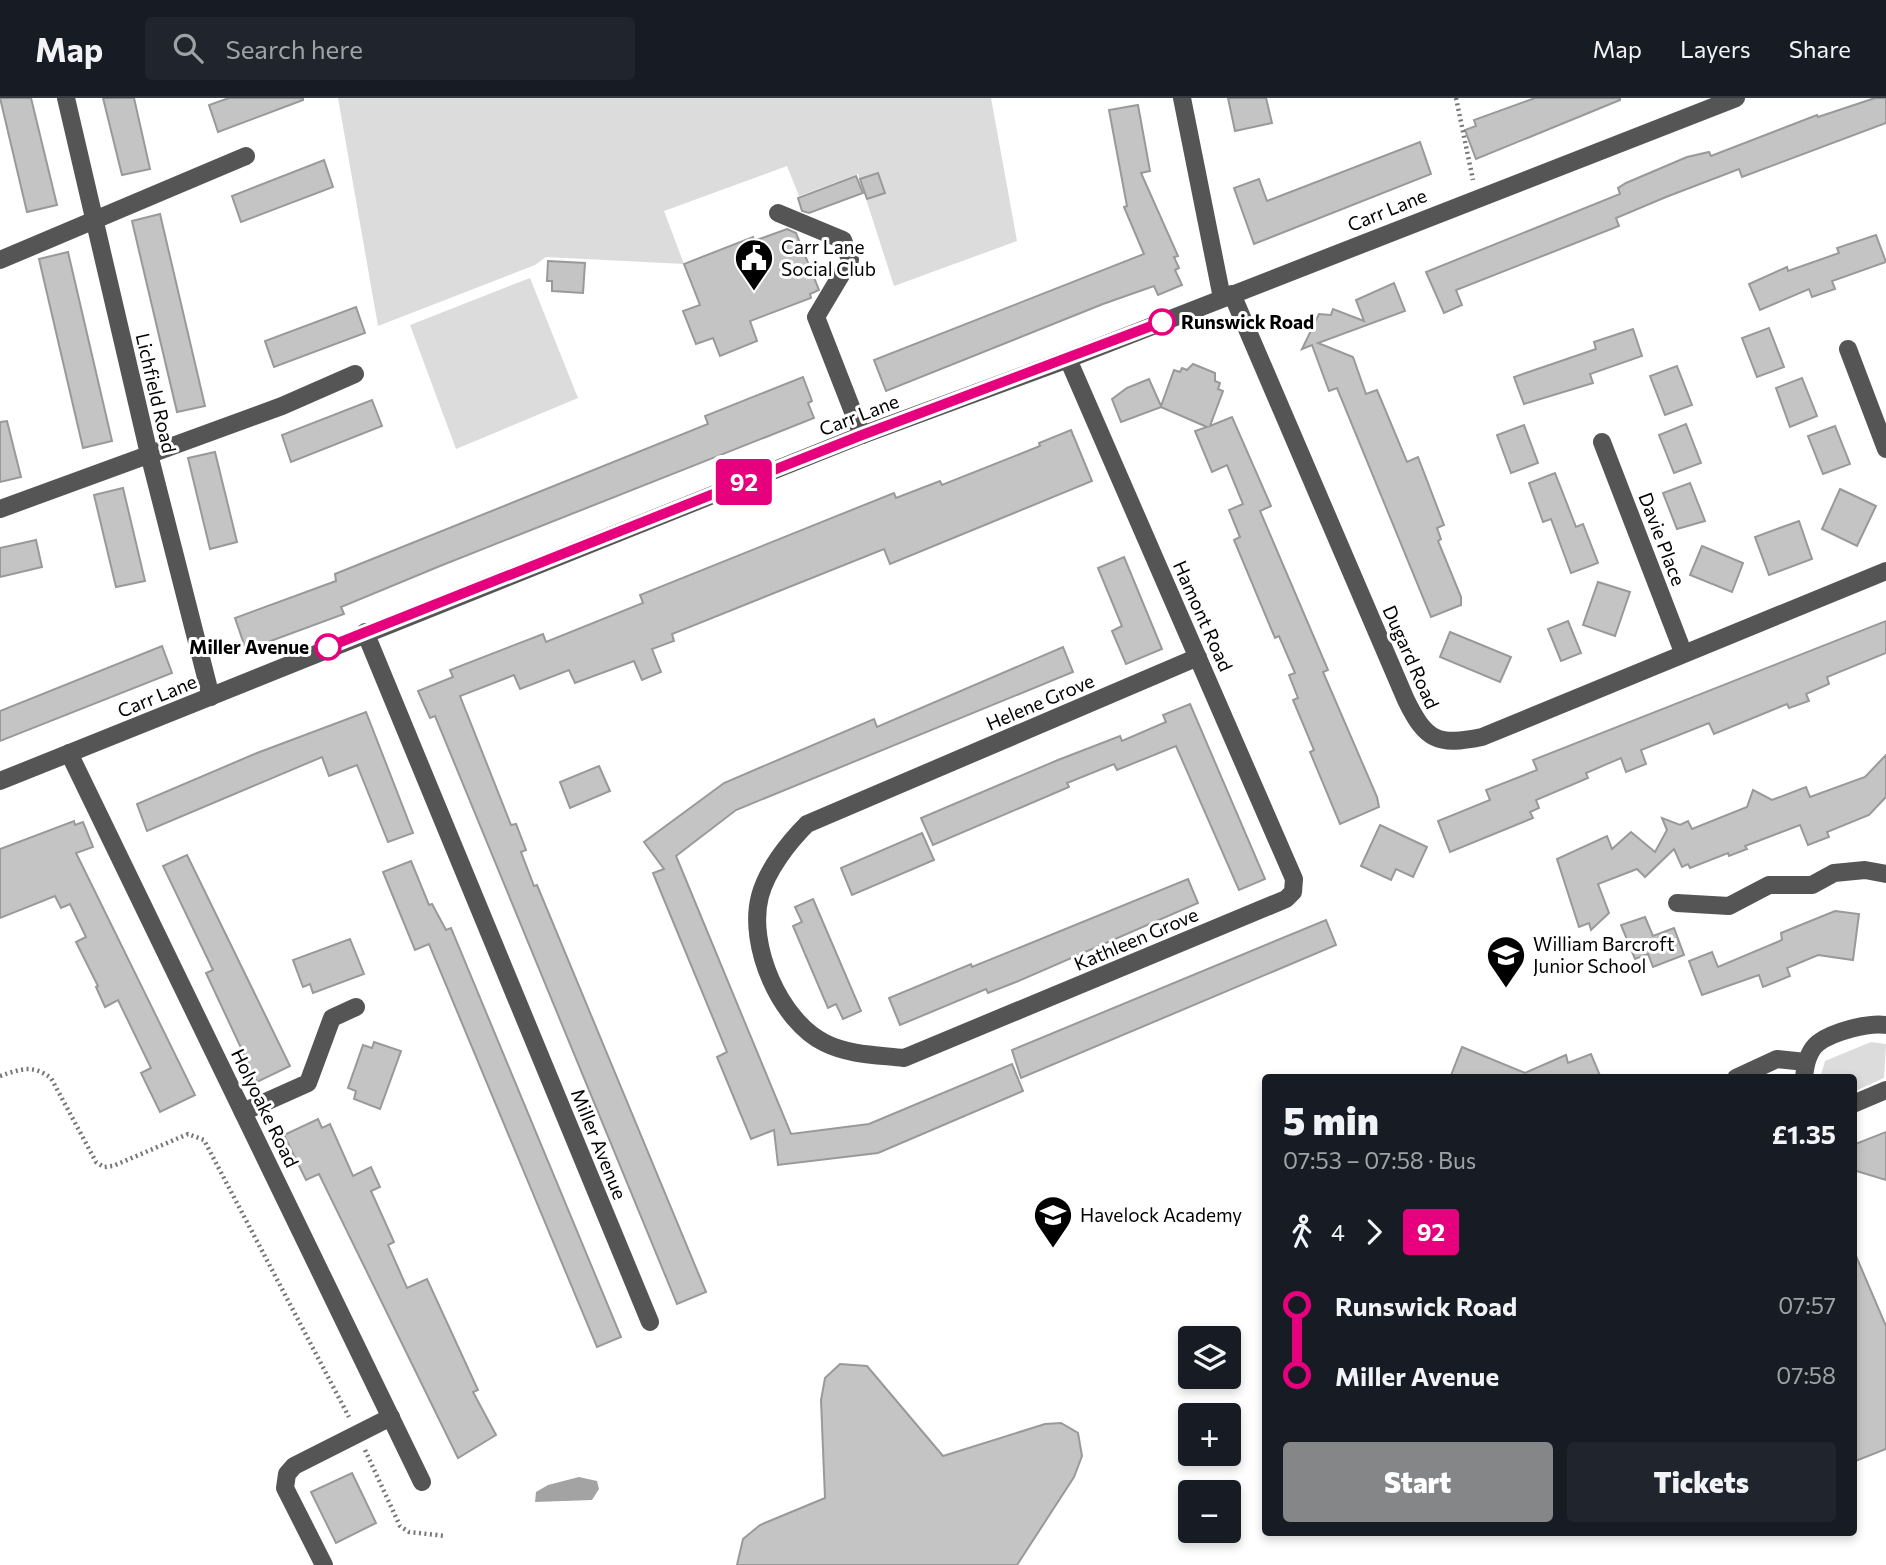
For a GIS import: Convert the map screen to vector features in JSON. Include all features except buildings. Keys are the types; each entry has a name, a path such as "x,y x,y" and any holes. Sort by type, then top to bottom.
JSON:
{"street":[{"name":"Lichfield Road","path":"66,98 149,454 211,697"},
{"path":"1182,98 1227,296"},
{"name":"Carr Lane","path":"0,781 365,632 862,435 1068,359 1737,98"},
{"path":"0,260 246,156"},
{"path":"778,212 843,240 850,260 817,317 862,435"},
{"name":"Dugard Road","path":"1227,296 1406,700 1418,725 1431,737 1454,743 1482,737 1683,652 1886,571"},
{"path":"1848,349 1886,449"},
{"name":"Hamont Road","path":"1068,359 1294,879 1293,892"},
{"path":"0,509 282,406 355,374"},
{"name":"Davie Place","path":"1602,442 1683,652"},
{"name":"Miller Avenue","path":"365,632 650,1322"},
{"name":"Helene Grove","path":"993,1021 904,1058 840,1050 822,1042 785,1009 759,952 759,898 768,877 795,836 807,824 1198,657"},
{"name":"Holyoake Road","path":"69,753 422,1482"},
{"path":"1677,903 1729,906 1769,885 1812,885 1834,873 1865,870 1886,873"},
{"name":"Kathleen Grove","path":"993,1021 1286,899 1293,892"},
{"path":"243,1112 308,1083 331,1018 356,1007"},
{"path":"1745,1074 1777,1059 1805,1070 1817,1044 1866,1024 1886,1025"},
{"path":"1857,1102 1886,1090"},
{"path":"324,1565 285,1488 287,1474 294,1466 391,1417"}],"path":[{"path":"1456,98 1476,198"},
{"path":"0,1076 25,1067 38,1068 51,1078 96,1162 104,1167 113,1166 188,1134 204,1140 358,1434 400,1527 418,1534 446,1536"}],"shaded area":[{"path":"338,98 991,98 1017,241 894,286 858,174 799,196 787,166 664,211 684,264 546,257 535,265 378,326"},
{"path":"530,278 578,398 456,449 410,325"},
{"path":"1871,1042 1886,1044 1884,1078 1857,1090 1857,1074 1821,1074 1825,1061"},
{"path":"579,1477 597,1481 599,1489 592,1500 535,1502 536,1492 548,1485"}],"bus line":[{"name":"92","path":"328,647 862,435 1162,322"}],"place":[{"name":"Carr Lane Social Club","path":"754,292"},
{"name":"Runswick Road","path":"1162,322"},
{"name":"Miller Avenue","path":"328,647"},
{"name":"William Barcroft Junior School","path":"1506,989"},
{"name":"Havelock Academy","path":"1053,1249"}]}
